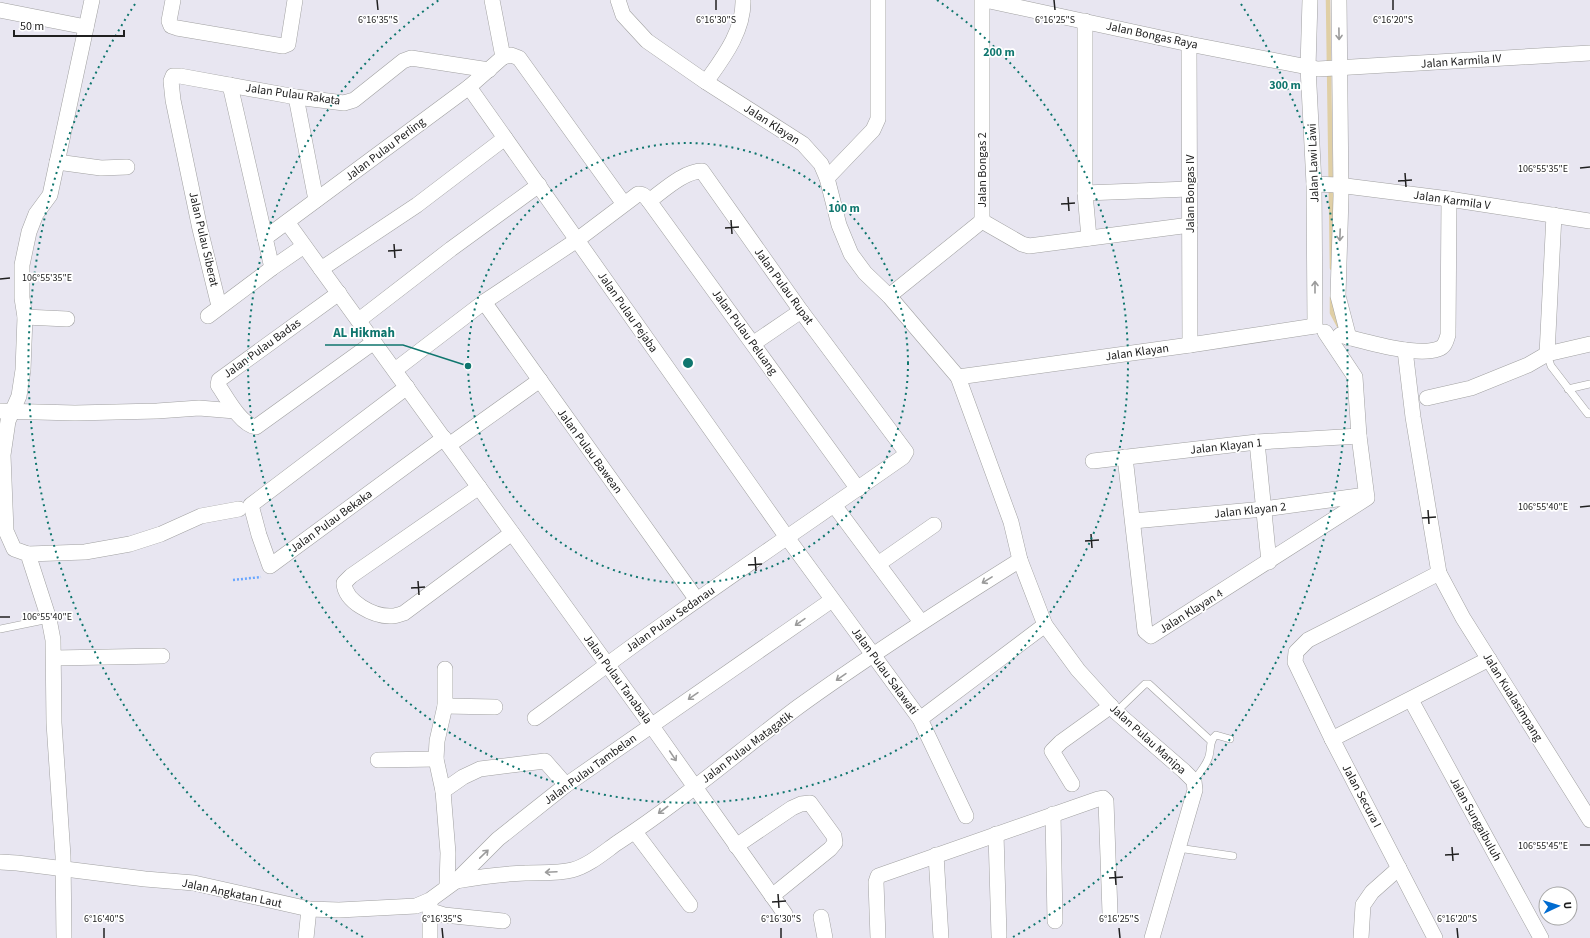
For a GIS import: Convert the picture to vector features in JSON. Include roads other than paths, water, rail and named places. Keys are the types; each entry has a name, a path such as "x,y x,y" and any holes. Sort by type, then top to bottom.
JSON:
{"street":[{"path":"92,0 50,195 45,199 36,214 24,249 22,272 22,298 25,317 23,370 19,396 7,411 8,421 2,455 2,504 6,531 14,548 28,554 85,552 130,544 161,534 200,516 245,507 407,387"},
{"path":"173,0 169,22 171,26 283,46 288,44 295,0"},
{"path":"492,0 503,57 511,55 519,58 624,204"},
{"name":"Jalan Klayan","path":"618,0 623,15 647,41 706,82 804,144 821,164 827,178 839,224 851,254 865,273 889,296 958,377 1010,522 1020,560"},
{"path":"706,82 727,50 739,27 743,10 743,0"},
{"path":"827,178 873,130 878,119 878,0"},
{"name":"Jalan Bongas 2","path":"889,296 982,221 982,0"},
{"name":"Jalan Bongas Raya","path":"985,0 1189,44 1325,69"},
{"name":"Jalan Lawi Lawi","path":"1310,0 1325,69 1330,184 1320,329"},
{"path":"1339,0 1325,69 1330,184 1338,296 1349,338"},
{"path":"0,10 86,27"},
{"path":"1085,21 1086,193 1089,238"},
{"name":"Jalan Bongas IV","path":"1189,44 1190,345"},
{"name":"Jalan Karmila IV","path":"1325,69 1590,53"},
{"name":"Jalan Pulau Perling","path":"265,238 469,87 503,57"},
{"name":"Jalan Pulau Rakata","path":"180,76 296,97 344,103 354,100 403,61 412,58 489,70"},
{"name":"Jalan Pulau Siberat","path":"180,76 173,76 171,81 173,100 200,229 214,311 304,246"},
{"path":"230,84 272,268"},
{"name":"Jalan Pulau Pejaba","path":"469,87 786,536"},
{"path":"296,97 316,200"},
{"path":"321,269 417,205 505,138"},
{"path":"57,162 101,168 127,167"},
{"name":"Jalan Pulau Rupat","path":"649,201 685,175 695,171 702,172 801,311 904,448"},
{"name":"Jalan Karmila V","path":"1330,184 1450,199 1590,221"},
{"path":"359,320 451,249 539,185"},
{"path":"1086,193 1190,189"},
{"path":"394,370 484,302 577,240 638,194 644,195 649,201"},
{"path":"1320,329 1349,338 1405,350 1438,349 1445,344 1448,335 1450,199"},
{"name":"Jalan Pulau Peluang","path":"649,201 754,343 858,489"},
{"path":"1546,354 1554,215"},
{"path":"982,221 1022,244 1029,246 1190,225"},
{"name":"Jalan Pulau Tanabala","path":"288,222 651,725 785,914"},
{"name":"Jalan Pulau Badas","path":"339,293 218,380 218,385 235,411 251,426 256,427 374,342"},
{"name":"Jalan Pulau Bawean","path":"484,302 697,600"},
{"path":"754,343 801,311"},
{"path":"25,317 67,318"},
{"path":"1320,329 1355,378 1359,436 1366,498"},
{"name":"Jalan Klayan","path":"958,377 1190,345 1320,329"},
{"path":"1427,398 1471,388 1528,365 1546,354 1590,344"},
{"name":"Jalan Kualasimpang","path":"1405,350 1413,417 1439,572 1463,618 1590,820"},
{"path":"446,442 540,380"},
{"path":"7,411 75,413 157,412 199,408 235,411"},
{"name":"Jalan Klayan 1","path":"1093,461 1257,442 1359,436"},
{"name":"Jalan Pulau Bekaka","path":"245,507 259,535 270,566 446,442"},
{"path":"1257,442 1269,562"},
{"name":"Jalan Pulau Sedanau","path":"535,718 607,664 786,536 858,489 903,457 906,452 904,448"},
{"name":"Jalan Klayan 4","path":"1125,457 1145,631 1151,636 1269,562 1366,498"},
{"path":"479,487 351,576 344,583 345,590 358,604 378,614 392,616 404,613 512,533"},
{"name":"Jalan Klayan 2","path":"1133,522 1366,498"},
{"path":"834,505 921,622"},
{"path":"878,564 934,525"},
{"name":"Jalan Pulau Salawati","path":"786,536 920,720 966,816"},
{"path":"28,554 49,620 53,640 54,723 63,869 64,938"},
{"name":"Jalan Pulau Matagatik","path":"452,883 476,877 526,872 572,870 588,863 635,832 798,707 873,654 1020,560"},
{"name":"Jalan Pulau Manipa","path":"1020,560 1044,626 1078,670 1114,709 1194,781 1196,790 1152,938"},
{"name":"Jalan Secura I","path":"1435,938 1332,739 1295,662 1296,652 1308,640 1439,572"},
{"name":"Jalan Pulau Tambelan","path":"452,883 498,840 566,786 651,725 832,600"},
{"path":"920,720 1044,626"},
{"path":"54,658 162,656"},
{"path":"1332,739 1489,659"},
{"path":"445,669 445,706 437,741 436,759 443,791 452,883"},
{"name":"Jalan Sungaibuluh","path":"1411,700 1541,938"},
{"path":"445,706 495,707"},
{"path":"1072,784 1052,751 1060,742 1114,709"},
{"path":"378,760 436,759"},
{"path":"443,791 463,777 480,769 545,761 566,786"},
{"path":"878,938 876,882 878,876 1098,798 1103,798 1106,801 1110,913"},
{"path":"736,846 792,808 801,804 810,803 834,836 835,843 830,849 772,896"},
{"path":"1053,814 1055,921"},
{"path":"635,832 690,905"},
{"path":"996,834 999,936"},
{"path":"936,855 941,938"},
{"name":"Jalan Angkatan Laut","path":"0,862 144,879 194,883 309,909 387,909 430,906 452,883"},
{"path":"1361,938 1363,905 1372,892 1399,868"},
{"path":"430,906 444,915 502,921"},
{"path":"430,906 430,938"},
{"path":"306,938 309,909"},
{"path":"821,917 825,938"}],"lane":[{"path":"1546,354 1551,366 1568,389 1588,414 1590,413"},
{"path":"1568,389 1590,384"},
{"path":"0,629 49,620"},
{"path":"1114,709 1145,684 1149,684 1211,741"},
{"path":"1194,781 1209,759 1211,741 1216,735 1230,739"},
{"path":"1178,848 1233,856"}],"waterway":[{"path":"1328,0 1332,268"},
{"path":"1332,297 1332,313 1340,328"}],"place":[{"name":"AL Hikmah","path":"468,366"}]}
